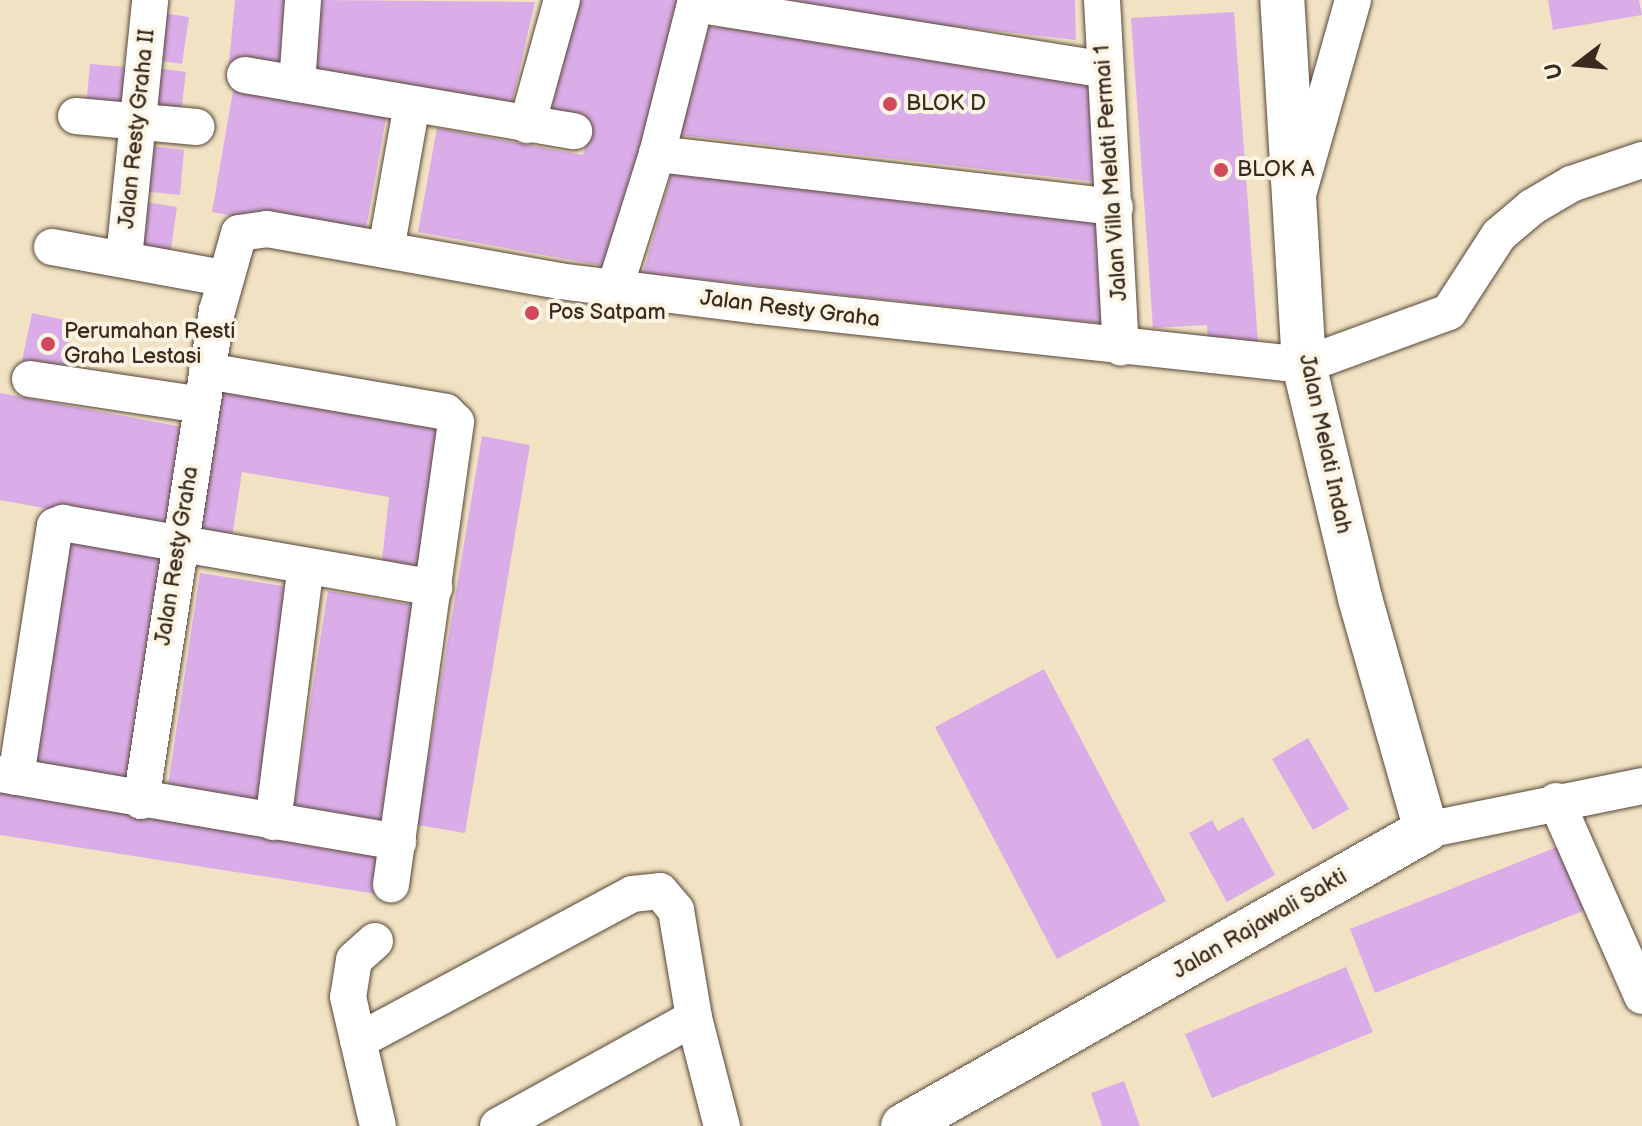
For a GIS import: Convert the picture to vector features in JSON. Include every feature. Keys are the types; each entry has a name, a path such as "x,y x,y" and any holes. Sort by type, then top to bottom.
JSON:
{"main road":[{"name":"Jalan Melati Indah","path":"1282,0 1297,200 1304,365 1360,598 1426,830"},
{"name":"Jalan Rajawali Sakti","path":"903,1126 1426,830"}],"street":[{"name":"Jalan Resty Graha II","path":"124,258 150,0"},
{"path":"297,84 303,0"},
{"path":"527,125 562,0"},
{"name":"Jalan Villa Melati Permai 1","path":"1102,0 1103,69 1115,207 1121,347"},
{"path":"1297,200 1353,0"},
{"path":"615,287 657,154 696,2 1103,69"},
{"path":"245,75 574,131"},
{"path":"386,250 412,104"},
{"path":"76,116 197,127"},
{"path":"657,154 1115,207"},
{"path":"1304,365 1449,312 1499,235 1532,207 1571,184 1642,160"},
{"name":"Jalan Resty Graha","path":"141,801 178,544 220,295 233,238 250,229 267,229 615,287 1121,347 1304,365"},
{"path":"52,247 124,258 220,295"},
{"path":"30,379 204,388 453,415 434,588 391,884"},
{"path":"398,842 141,801 8,775 55,526 63,523 434,588"},
{"path":"273,822 306,566"},
{"name":"Jalan Rajawali Sakti","path":"1426,830 1556,801 1642,786"},
{"path":"1556,801 1642,996"},
{"path":"358,1041 648,890 660,891 676,910 694,1018 722,1126"},
{"path":"375,941 354,960 349,977 358,1041 378,1126"},
{"path":"498,1126 694,1018"}],"building":[{"path":"235,0 292,0 285,69 229,63"},
{"path":"319,0 535,2 511,107 308,71"},
{"path":"578,0 682,0 609,267 418,232 437,128 583,155 590,124 550,115"},
{"path":"1075,0 1076,40 736,2"},
{"path":"1548,0 1639,0 1642,15 1553,30"},
{"path":"156,12 189,17 182,64 149,59"},
{"path":"1234,12 1258,342 1208,345 1207,325 1153,328 1131,18"},
{"name":"BLOK D","path":"709,26 1091,73 1098,182 679,135"},
{"path":"90,64 127,67 123,109 86,106"},
{"path":"150,67 186,72 181,112 145,107"},
{"path":"234,85 387,113 364,240 212,212"},
{"path":"145,145 184,150 180,195 141,191"},
{"path":"673,169 1102,219 1104,324 643,273"},
{"path":"139,201 177,207 170,256 132,250"},
{"name":"Pos Satpam","path":"525,302 542,305 539,323 522,320"},
{"name":"Perumahan Resti Graha Lestasi","path":"32,313 74,322 64,375 21,366"},
{"path":"215,389 444,429 420,576 381,569 389,497 242,472 231,544 192,537"},
{"path":"0,393 183,427 164,530 0,500"},
{"path":"482,436 530,445 465,833 417,825"},
{"path":"61,540 165,556 131,787 26,772"},
{"path":"200,573 296,588 263,806 167,792"},
{"path":"328,591 419,606 384,825 293,810"},
{"path":"1044,669 1166,901 1057,959 935,727"},
{"path":"1308,738 1349,809 1313,830 1272,759"},
{"path":"0,790 383,849 376,894 0,835"},
{"path":"1243,817 1275,875 1227,902 1189,833 1212,820 1218,831"},
{"path":"1567,843 1593,907 1375,993 1350,929"},
{"path":"1346,967 1373,1032 1212,1098 1185,1034"},
{"path":"1124,1081 1140,1126 1102,1126 1091,1093"}],"place":[{"name":"BLOK D","path":"890,104"},
{"name":"BLOK A","path":"1221,170"},
{"name":"Pos Satpam","path":"532,313"},
{"name":"Perumahan Resti Graha Lestasi","path":"48,344"}]}
